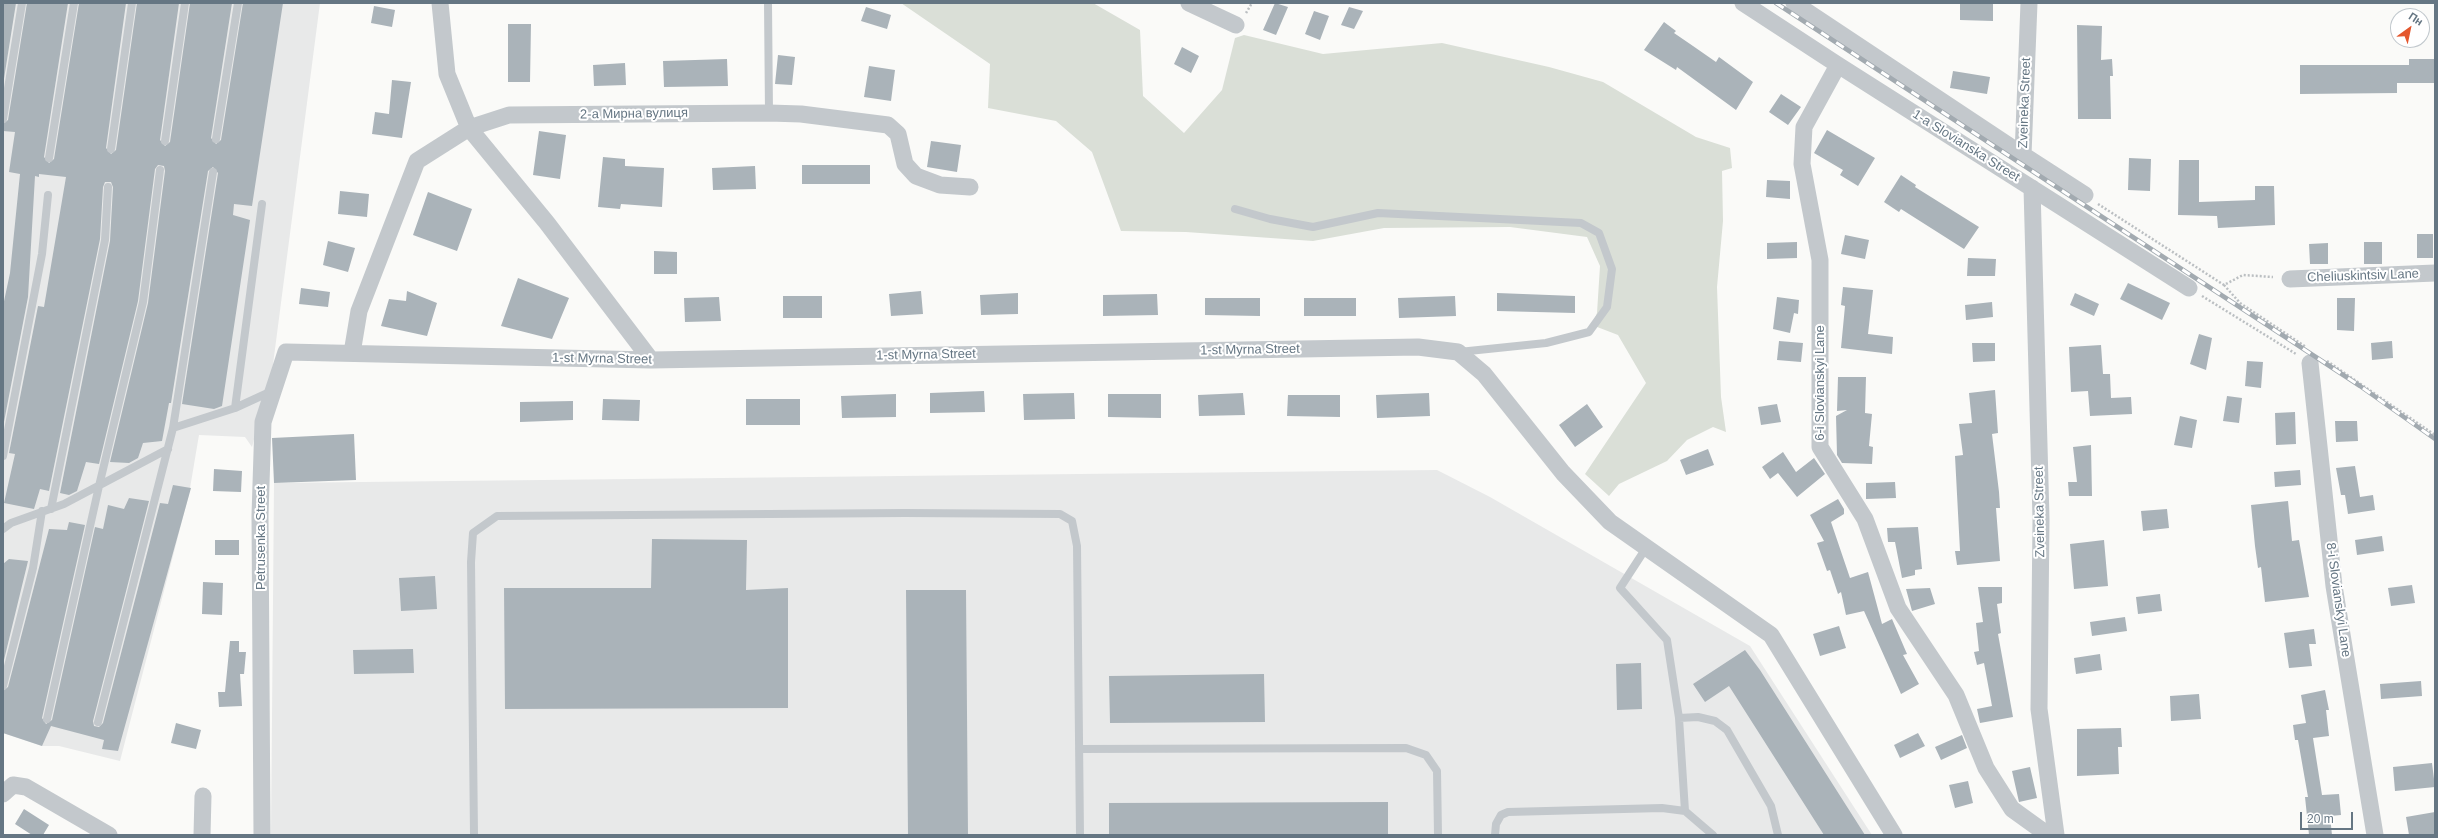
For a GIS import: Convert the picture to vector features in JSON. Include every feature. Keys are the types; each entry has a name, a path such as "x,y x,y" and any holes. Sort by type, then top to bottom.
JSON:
{"street":[{"path":"440,3 447,74 468,128 547,223 651,360"},
{"path":"1189,3 1236,25"},
{"name":"1-a Slovianska Street","path":"1743,3 2189,288"},
{"path":"1794,3 2023,155"},
{"name":"Zveineka Street","path":"2029,3 2023,155 2085,195"},
{"name":"6-i Slovianskyi Lane","path":"1838,65 1804,127 1802,164 1820,260 1820,447 1865,519 1898,608 1956,695 1986,768 2012,809 2048,835"},
{"name":"2-а Мирна вулиця","path":"352,353 359,311 417,160 468,128 509,115 769,112 801,114 888,125 898,134 905,164 916,176 940,185 970,187"},
{"name":"Zveineka Street","path":"2032,188 2041,519 2040,709 2056,835"},
{"name":"Cheliuskintsiv Lane","path":"2290,279 2435,273"},
{"name":"1-st Myrna Street","path":"393,354 651,360 1418,348 1458,352"},
{"name":"Petrusenka Street","path":"262,835 260,515 263,422 286,352 393,354"},
{"path":"1458,352 1484,374 1563,473 1610,522 1771,635 1894,835"},
{"name":"8-i Slovianskyi Lane","path":"2310,363 2334,586 2375,835"},
{"path":"3,794 13,785 26,787 109,835"},
{"path":"202,835 203,796"}],"lane":[{"path":"3,119 22,3"},
{"path":"49,158 74,3"},
{"path":"110,149 132,3"},
{"path":"165,141 185,3"},
{"path":"216,139 238,3"},
{"path":"768,3 769,112"},
{"path":"47,719 99,486 143,302 160,170"},
{"path":"98,722 173,428 213,172"},
{"path":"51,508 105,240 108,187"},
{"path":"3,456 42,254 48,195"},
{"path":"235,408 262,204"},
{"path":"1235,209 1270,219 1313,228 1378,213 1581,223 1599,233 1612,269 1607,307 1589,332 1546,343 1458,352"},
{"path":"173,428 235,408 273,390"},
{"path":"3,529 11,522 42,512 99,486 168,449"},
{"path":"3,686 33,568 42,512"},
{"path":"474,835 471,562 473,534 497,516 1060,514 1072,521 1078,546 1080,835"},
{"path":"1646,548 1620,588 1667,640 1679,718 1685,811"},
{"path":"1679,718 1698,717 1715,721 1727,730 1771,806 1778,835"},
{"path":"1079,749 1406,748 1426,755 1437,771 1438,835"},
{"path":"1495,835 1496,824 1501,815 1508,812 1662,808 1685,811 1713,835"}],"path":[{"path":"2085,195 2224,285 2243,275 2260,275 2290,279"},
{"path":"2189,288 2310,363"}],"shaded area":[{"path":"3,3 320,3 272,372 252,447 245,437 199,435 189,494 120,761 59,746 42,746 3,733"},
{"path":"901,3 1093,3 1140,30 1143,96 1184,133 1222,90 1235,38 1244,35 1323,54 1442,43 1549,67 1603,82 1696,137 1730,148 1732,168 1722,171 1723,221 1717,287 1721,397 1726,432 1713,427 1687,440 1667,461 1619,484 1609,496 1585,474 1646,383 1618,335 1592,325 1597,313 1600,266 1587,237 1510,227 1384,228 1313,241 1186,232 1121,231 1092,152 1056,121 988,108 990,64"},
{"path":"1437,470 1490,497 1750,646 1872,835 271,835 274,483"}],"building":[{"path":"3,3 16,3 3,85"},
{"path":"27,3 68,3 44,157 49,163 54,159 79,3 126,3 106,148 111,154 116,150 137,3 179,3 160,140 165,146 170,142 190,3 232,3 211,138 216,144 221,140 243,3 283,3 252,206 234,204 233,215 250,220 222,406 214,409 182,404 218,173 213,167 208,171 171,403 169,403 162,441 143,443 138,458 129,463 110,462 148,303 165,171 164,166 158,165 155,169 138,301 99,464 86,462 77,491 69,495 60,493 110,241 113,187 111,182 105,182 103,187 100,239 49,491 40,489 34,509 4,503 15,454 9,453 38,306 44,307 66,177 39,174 39,177 35,176 28,297 3,427 3,306 10,273 20,174 9,172 15,132 3,131 3,124 8,120"},
{"path":"1275,3 1288,7 1276,35 1263,30"},
{"path":"1960,4 1993,4 1993,21 1960,20"},
{"path":"374,6 395,10 392,27 371,23"},
{"path":"866,7 891,15 887,29 861,21"},
{"path":"1349,7 1363,11 1354,29 1341,25"},
{"path":"1314,11 1329,16 1320,40 1305,34"},
{"path":"1664,22 1676,31 1674,33 1716,62 1719,57 1753,82 1736,110 1677,67 1676,70 1644,50"},
{"path":"508,24 531,24 530,82 508,82"},
{"path":"2077,25 2102,26 2101,60 2112,59 2113,76 2110,76 2111,119 2078,119"},
{"path":"1182,47 1199,56 1191,73 1174,64"},
{"path":"778,55 795,57 792,85 775,84"},
{"path":"727,59 728,86 664,87 663,61"},
{"path":"2409,59 2435,59 2435,83 2397,83 2397,93 2300,94 2300,65 2409,65"},
{"path":"625,63 626,85 594,86 593,65"},
{"path":"869,66 895,70 891,101 864,97"},
{"path":"1953,71 1990,77 1987,94 1950,88"},
{"path":"392,80 411,82 402,138 372,134 375,112 389,114"},
{"path":"1781,94 1801,107 1788,125 1769,112"},
{"path":"1827,130 1875,158 1858,186 1840,175 1843,170 1814,153"},
{"path":"539,131 566,135 560,179 533,175"},
{"path":"931,141 961,145 957,172 927,167"},
{"path":"603,157 625,159 625,166 664,168 662,207 621,204 620,209 598,207"},
{"path":"2129,158 2151,159 2150,191 2128,190"},
{"path":"2179,160 2199,160 2199,202 2255,200 2255,186 2274,186 2275,225 2218,228 2217,216 2178,215"},
{"path":"802,165 870,165 870,184 802,184"},
{"path":"755,166 756,189 713,190 712,168"},
{"path":"1901,175 1916,185 1915,187 1979,227 1964,249 1901,209 1899,212 1884,202"},
{"path":"1767,180 1790,181 1790,199 1766,197"},
{"path":"340,191 369,194 367,217 338,214"},
{"path":"428,192 472,209 457,251 413,235"},
{"path":"2417,234 2433,234 2433,258 2417,258"},
{"path":"1845,235 1869,240 1865,259 1841,254"},
{"path":"328,241 355,248 348,272 323,265"},
{"path":"1797,242 1797,258 1767,259 1767,243"},
{"path":"2364,242 2382,242 2382,264 2364,264"},
{"path":"2328,243 2328,264 2310,264 2309,244"},
{"path":"654,251 677,252 677,274 654,274"},
{"path":"1968,258 1996,259 1995,276 1967,276"},
{"path":"518,278 569,298 552,339 501,326"},
{"path":"2128,283 2170,303 2162,320 2120,299"},
{"path":"1843,287 1873,290 1868,334 1893,337 1892,354 1841,348 1845,306 1841,305"},
{"path":"301,288 330,292 328,307 299,304"},
{"path":"407,291 437,303 427,336 381,326 389,299 406,301"},
{"path":"921,291 923,314 891,316 889,294"},
{"path":"1018,293 1018,314 981,315 980,295"},
{"path":"1497,293 1575,296 1575,313 1497,311"},
{"path":"2075,293 2099,304 2094,316 2070,305"},
{"path":"1157,294 1158,315 1103,316 1103,295"},
{"path":"783,296 822,296 822,318 783,318"},
{"path":"1455,296 1456,316 1399,318 1398,298"},
{"path":"719,297 721,321 685,322 684,298"},
{"path":"1777,297 1799,300 1798,314 1794,313 1790,333 1773,329"},
{"path":"1205,298 1260,298 1260,316 1205,315"},
{"path":"1304,298 1356,298 1356,316 1304,316"},
{"path":"2337,298 2355,298 2354,331 2337,330"},
{"path":"1992,302 1993,317 1966,320 1965,305"},
{"path":"2199,334 2212,338 2206,370 2190,364"},
{"path":"1779,341 1803,343 1801,362 1777,360"},
{"path":"2392,341 2393,358 2372,360 2371,343"},
{"path":"1972,343 1995,343 1995,361 1973,362"},
{"path":"2101,345 2103,374 2110,374 2111,398 2131,397 2132,414 2090,416 2088,391 2071,392 2069,347"},
{"path":"2247,361 2263,362 2261,388 2245,386"},
{"path":"1838,377 1866,377 1865,413 1872,414 1869,446 1873,447 1872,464 1842,463 1837,455 1836,416 1847,410 1837,411"},
{"path":"1995,390 1998,433 1992,434 1999,492 2000,508 1996,508 2000,561 1957,565 1955,551 1960,551 1955,456 1963,455 1959,424 1972,423 1969,393"},
{"path":"984,391 985,412 930,413 930,393"},
{"path":"1074,393 1075,419 1024,420 1023,394"},
{"path":"1243,393 1245,415 1199,416 1198,395"},
{"path":"1429,393 1430,416 1377,418 1376,395"},
{"path":"896,394 896,417 842,418 841,396"},
{"path":"1108,394 1161,394 1161,418 1108,417"},
{"path":"1288,395 1340,395 1340,417 1287,416"},
{"path":"2227,396 2242,398 2239,423 2223,421"},
{"path":"603,399 640,400 639,421 602,420"},
{"path":"746,399 800,399 800,425 746,425"},
{"path":"573,401 573,420 520,422 520,402"},
{"path":"1587,404 1603,427 1575,447 1559,425"},
{"path":"1777,404 1781,422 1761,425 1758,407"},
{"path":"2295,412 2296,444 2276,445 2275,413"},
{"path":"2180,416 2197,420 2192,448 2174,445"},
{"path":"2335,421 2357,421 2358,441 2336,442"},
{"path":"354,434 356,480 274,483 272,438"},
{"path":"2091,445 2092,496 2069,496 2068,482 2077,482 2073,447"},
{"path":"1708,449 1714,465 1686,475 1680,460"},
{"path":"1783,452 1796,472 1814,458 1825,474 1797,497 1778,473 1770,479 1762,467"},
{"path":"2355,466 2360,497 2373,495 2375,510 2348,514 2345,495 2341,495 2336,468"},
{"path":"214,469 242,471 241,492 213,491"},
{"path":"2300,470 2301,485 2275,487 2274,472"},
{"path":"1895,482 1896,498 1866,499 1866,483"},
{"path":"173,485 191,488 118,751 102,749 104,740 51,726 42,746 3,733 3,691 8,687 49,529 67,530 69,522 85,525 42,718 46,724 52,720 95,527 103,529 108,505 124,509 129,498 149,501 93,721 94,726 99,727 103,723 160,503 168,504"},
{"path":"1838,499 1844,509 1844,514 1831,522 1850,578 1868,572 1882,624 1892,619 1907,654 1903,655 1919,684 1901,694 1864,611 1846,615 1841,592 1838,594 1830,570 1827,571 1817,543 1824,541 1810,515"},
{"path":"2288,501 2292,541 2299,540 2309,597 2265,602 2261,567 2258,568 2251,505"},
{"path":"2167,509 2169,528 2143,531 2141,511"},
{"path":"1918,527 1922,569 1915,570 1915,575 1902,578 1895,542 1888,542 1887,528"},
{"path":"2382,536 2384,551 2357,555 2355,540"},
{"path":"652,539 747,540 746,590 788,588 788,708 505,709 504,588 651,588"},
{"path":"215,540 239,540 239,555 215,555"},
{"path":"2104,540 2108,586 2074,589 2070,544"},
{"path":"9,559 28,561 3,664 3,564"},
{"path":"435,576 437,609 401,611 399,578"},
{"path":"203,582 223,583 222,615 202,614"},
{"path":"2412,585 2415,603 2391,606 2388,588"},
{"path":"1978,587 2002,587 2002,603 1997,604 2001,633 1998,634 2013,717 1980,723 1977,709 1992,706 1984,663 1977,665 1974,652 1979,651 1976,623 1983,622"},
{"path":"1930,588 1935,604 1912,611 1906,589"},
{"path":"906,590 966,590 968,835 908,835"},
{"path":"2160,594 2162,611 2138,614 2136,597"},
{"path":"2125,617 2127,631 2092,636 2090,622"},
{"path":"1839,626 1846,648 1820,656 1813,634"},
{"path":"2314,629 2316,644 2309,644 2312,666 2289,668 2284,633"},
{"path":"230,641 239,641 239,652 246,652 244,674 240,674 242,706 219,707 218,692 225,692"},
{"path":"413,649 414,673 354,674 353,650"},
{"path":"1745,650 1760,670 1865,835 1824,835 1729,686 1705,702 1693,684"},
{"path":"2100,654 2102,670 2076,674 2074,658"},
{"path":"1641,663 1642,709 1617,710 1616,664"},
{"path":"1264,674 1265,722 1110,723 1109,676"},
{"path":"2421,681 2422,696 2381,699 2380,684"},
{"path":"2325,690 2329,710 2326,710 2329,736 2313,738 2322,795 2339,794 2341,815 2330,816 2332,835 2309,835 2305,797 2308,797 2298,740 2295,740 2293,725 2306,723 2301,695"},
{"path":"2199,694 2201,719 2171,721 2170,696"},
{"path":"176,723 201,730 196,749 171,743"},
{"path":"2121,728 2122,747 2118,747 2119,774 2077,776 2077,729"},
{"path":"1918,733 1925,746 1900,758 1894,745"},
{"path":"1962,735 1967,748 1941,760 1935,747"},
{"path":"2432,763 2435,787 2395,791 2393,767"},
{"path":"2030,767 2037,798 2019,802 2012,771"},
{"path":"1968,781 1973,803 1955,808 1949,785"},
{"path":"1388,802 1388,835 1109,835 1109,803"},
{"path":"24,809 49,825 43,835 32,835 15,824"},
{"path":"2435,812 2435,835 2409,835 2406,817"}],"railway":[{"path":"1776,3 2360,386 2435,439"}]}
